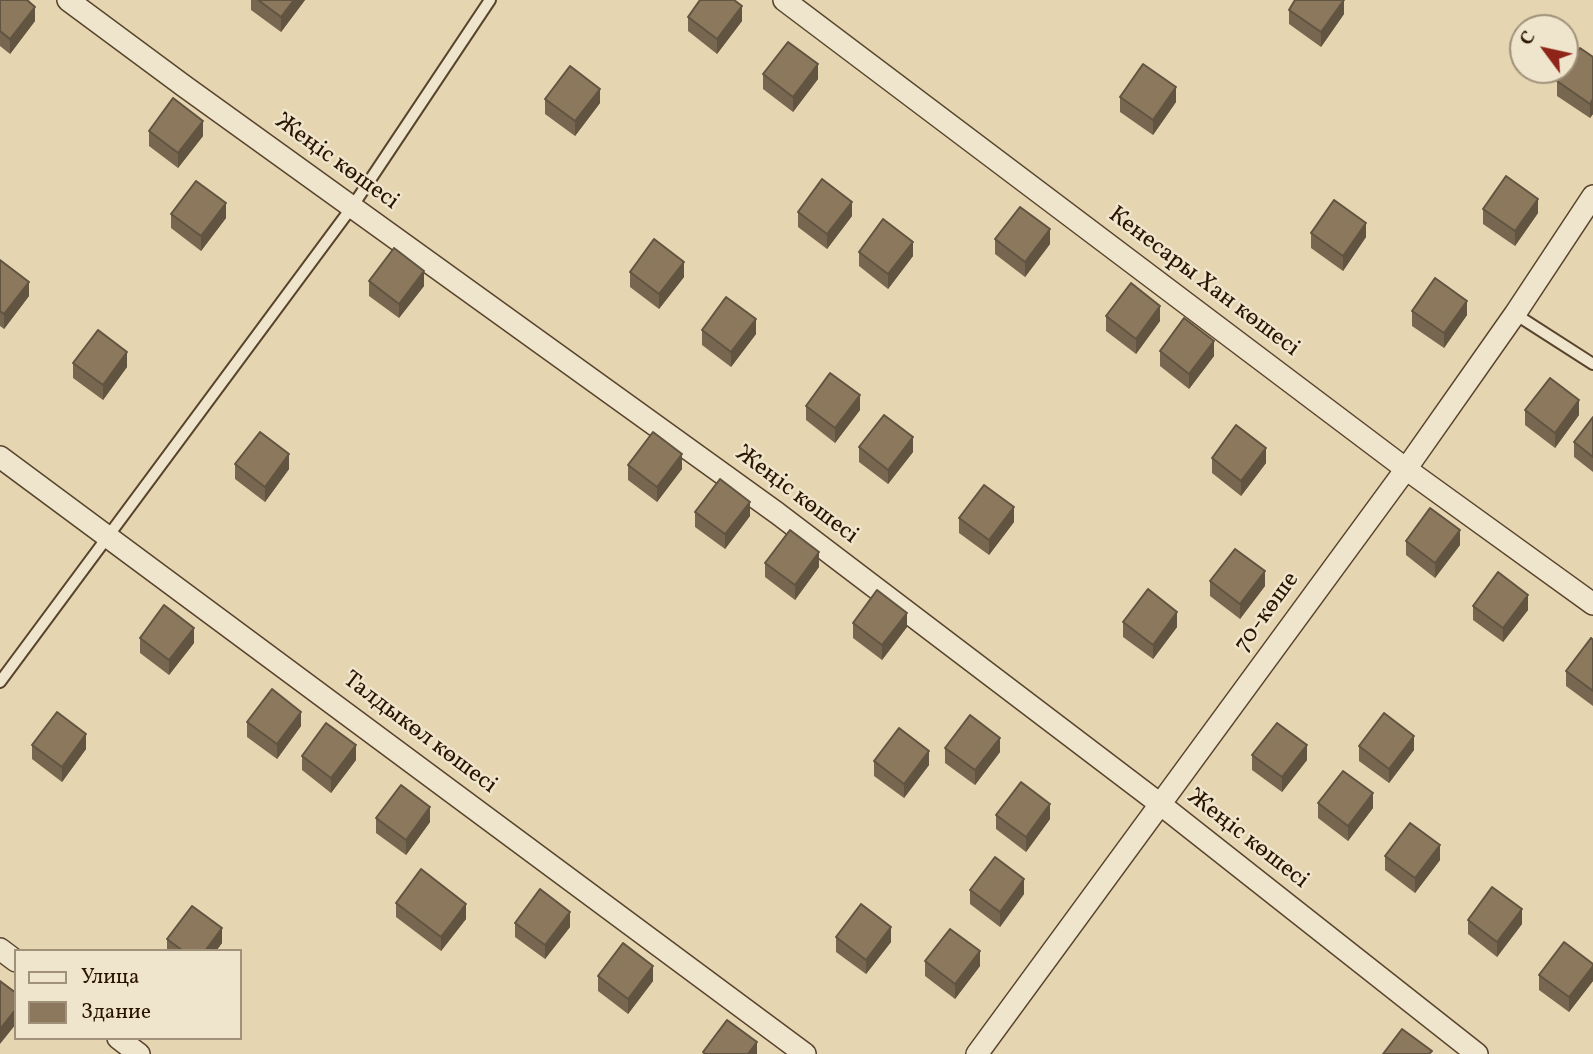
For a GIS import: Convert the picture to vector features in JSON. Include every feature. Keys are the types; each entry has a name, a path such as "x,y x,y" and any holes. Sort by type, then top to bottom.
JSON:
{"street":[{"name":"Жеңіс көшесі","path":"68,0 777,513 1160,804 1477,1054"},
{"name":"Кенесары Хан көшесі","path":"784,0 1406,469 1593,604"},
{"name":"70-көше","path":"977,1054 1406,469 1516,314 1593,196"},
{"name":"Талдыкөл көшесі","path":"0,457 805,1054"},
{"path":"121,1040 139,1054"}],"lane":[{"path":"0,682 352,207 490,0"},
{"path":"1516,314 1593,363"}],"building":[{"path":"0,0 27,0 35,7 10,39 0,31"},
{"path":"258,0 294,0 281,17"},
{"path":"700,0 734,0 742,6 717,39 688,17"},
{"path":"1295,0 1344,0 1321,32 1289,10"},
{"path":"788,42 818,64 793,97 763,74"},
{"path":"1579,49 1593,57 1593,99 1590,104 1561,84 1579,84"},
{"path":"1143,64 1176,87 1153,120 1120,97"},
{"path":"570,66 600,89 575,121 545,99"},
{"path":"173,98 203,121 178,153 149,131"},
{"path":"1506,176 1538,199 1515,231 1483,209"},
{"path":"822,179 852,202 827,234 798,212"},
{"path":"196,181 226,203 201,236 171,214"},
{"path":"1334,200 1366,223 1343,256 1311,233"},
{"path":"1020,207 1050,229 1025,262 995,239"},
{"path":"883,219 913,242 888,274 859,252"},
{"path":"654,239 684,262 659,294 630,272"},
{"path":"394,248 424,271 399,304 369,281"},
{"path":"0,260 29,282 4,314 0,311"},
{"path":"1435,278 1467,301 1444,333 1412,311"},
{"path":"1131,283 1160,306 1136,339 1106,316"},
{"path":"726,297 756,319 731,352 702,330"},
{"path":"1184,318 1214,341 1189,374 1160,351"},
{"path":"98,330 127,352 103,385 73,363"},
{"path":"830,373 860,395 835,428 806,406"},
{"path":"1550,378 1579,400 1555,433 1525,410"},
{"path":"884,415 913,437 888,470 859,447"},
{"path":"1593,417 1593,457 1574,442"},
{"path":"1236,425 1266,448 1241,481 1212,458"},
{"path":"260,432 289,454 265,487 235,464"},
{"path":"653,432 682,454 657,487 628,465"},
{"path":"720,479 750,502 725,534 695,512"},
{"path":"984,485 1014,507 989,540 959,518"},
{"path":"1430,508 1460,530 1435,563 1406,541"},
{"path":"790,530 819,552 795,585 765,563"},
{"path":"1235,549 1265,571 1240,604 1210,581"},
{"path":"1498,572 1528,595 1503,628 1473,606"},
{"path":"1148,589 1177,612 1153,645 1123,622"},
{"path":"877,590 907,613 882,645 853,623"},
{"path":"164,605 194,628 169,660 140,638"},
{"path":"1591,638 1593,640 1593,691 1566,671"},
{"path":"272,689 301,712 277,744 247,722"},
{"path":"57,712 86,734 62,767 32,745"},
{"path":"1384,713 1414,736 1389,769 1359,746"},
{"path":"970,715 1000,738 975,770 945,748"},
{"path":"326,723 356,745 331,778 302,756"},
{"path":"1277,723 1307,745 1282,777 1252,755"},
{"path":"899,728 929,751 904,784 874,761"},
{"path":"1343,771 1373,793 1348,826 1318,803"},
{"path":"1021,782 1050,804 1026,837 996,815"},
{"path":"401,785 430,807 406,840 376,818"},
{"path":"1410,823 1440,845 1415,878 1385,856"},
{"path":"995,857 1024,879 1000,912 970,890"},
{"path":"421,869 466,904 441,937 396,903"},
{"path":"1492,887 1522,909 1497,942 1468,920"},
{"path":"540,889 570,912 545,945 515,923"},
{"path":"861,904 891,927 866,960 836,937"},
{"path":"192,906 222,928 206,949 180,949 167,939"},
{"path":"950,929 980,951 955,984 925,961"},
{"path":"1564,942 1593,964 1569,997 1539,975"},
{"path":"623,943 653,966 628,999 598,976"},
{"path":"0,981 14,992 14,1012 0,1029"},
{"path":"727,1020 757,1042 748,1054 705,1054 703,1052"},
{"path":"1402,1029 1432,1051 1429,1054 1383,1054"}]}
